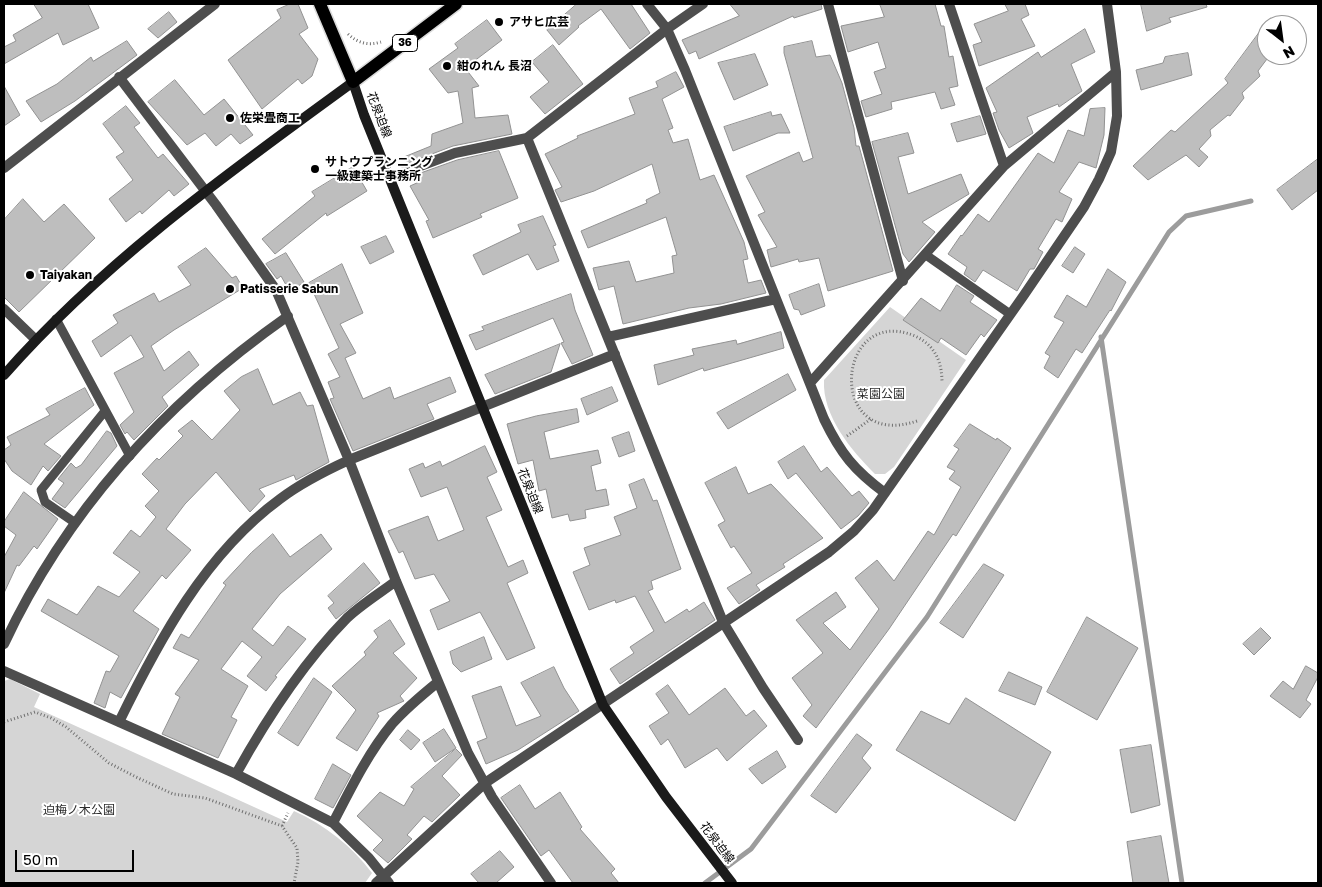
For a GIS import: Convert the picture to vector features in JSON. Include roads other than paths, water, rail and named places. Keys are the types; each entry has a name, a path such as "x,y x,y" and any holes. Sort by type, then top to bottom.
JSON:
{"main road":[{"path":"4,376 35,339 100,278 206,192 353,82 320,4"},
{"name":"36","path":"353,82 456,4"},
{"name":"花泉迫線","path":"353,82 364,115 391,177 603,705 645,766 729,880"}],"street":[{"path":"4,168 215,4"},
{"path":"647,4 667,29 836,444 867,480 885,494"},
{"path":"391,177 455,153 527,138 667,29 703,4"},
{"path":"828,4 903,281"},
{"path":"949,4 1004,166"},
{"path":"4,671 236,774 333,823 352,840 383,881 485,783 829,552 854,531 885,494 1084,207 1103,170 1111,152 1116,125 1116,72 1107,4"},
{"path":"810,383 1004,166 1116,72"},
{"path":"119,77 263,270 288,316 349,460 396,581 468,753 522,843 551,883"},
{"path":"527,138 723,622 763,688 798,740"},
{"path":"608,337 776,299"},
{"path":"4,309 35,339"},
{"path":"4,644 21,609 74,522 92,498 148,435 244,347 288,316"},
{"path":"119,722 172,620 237,538 259,516 285,495 316,476 349,460 615,354"},
{"path":"236,774 260,731 299,674 348,618 396,581"},
{"path":"333,823 356,780 391,725 438,682"}],"lane":[{"path":"926,255 1010,314"},
{"path":"56,319 130,456"},
{"path":"74,522 45,502 41,490 105,411"}],"waterway":[{"path":"705,883 751,849 927,617 1169,232 1186,216 1251,201"},
{"path":"1101,337 1182,883"}],"place":[{"name":"アサヒ広芸","path":"499,22"},
{"name":"紺のれん 長沼","path":"447,66"},
{"name":"佐栄畳商工","path":"230,118"},
{"name":"サトウプランニング 一級建築士事務所","path":"315,169"},
{"name":"Taiyakan","path":"30,275"},
{"name":"Patisserie Sabun","path":"230,289"}],"park label":[{"name":"菜園公園","path":"881,394"},
{"name":"迫梅ノ木公園","path":"79,810"}]}
